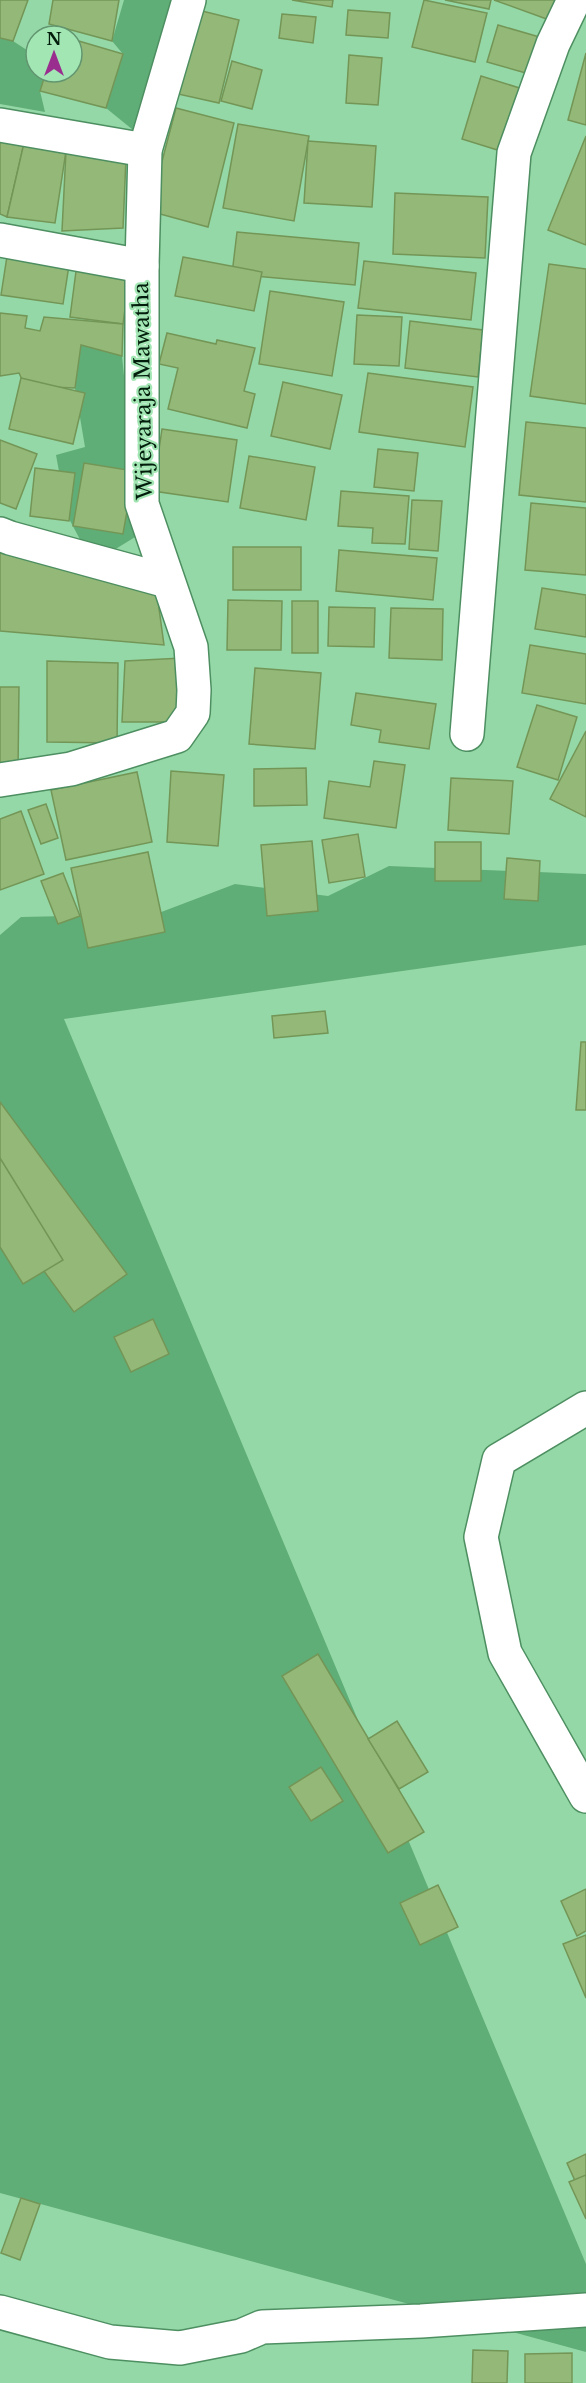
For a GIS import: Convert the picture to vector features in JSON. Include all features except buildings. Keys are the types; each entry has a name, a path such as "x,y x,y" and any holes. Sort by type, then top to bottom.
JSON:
{"street":[{"name":"Wijeyaraja Mawatha","path":"0,780 71,769 177,736 193,713 191,647 142,504 142,266 145,150 189,0"},
{"path":"467,734 514,153 554,44 574,0"},
{"path":"0,125 145,150"},
{"path":"0,240 142,266"},
{"path":"0,534 167,581"},
{"path":"586,1408 499,1460 481,1537 505,1653 586,1796"},
{"path":"0,2312 110,2342 180,2348 241,2336 262,2327 421,2321 586,2310"}],"green space":[{"path":"124,0 171,0 138,134 106,108 123,54 112,41"},
{"path":"0,38 13,41 24,48 24,84 42,84 40,91 45,112 0,104"},
{"path":"81,345 122,356 140,534 114,550 84,547 67,515 56,455 85,447 75,388"},
{"path":"389,866 586,874 586,945 64,1019 586,2264 586,2352 0,2193 0,935 21,917 156,914 235,884 328,896"}]}
